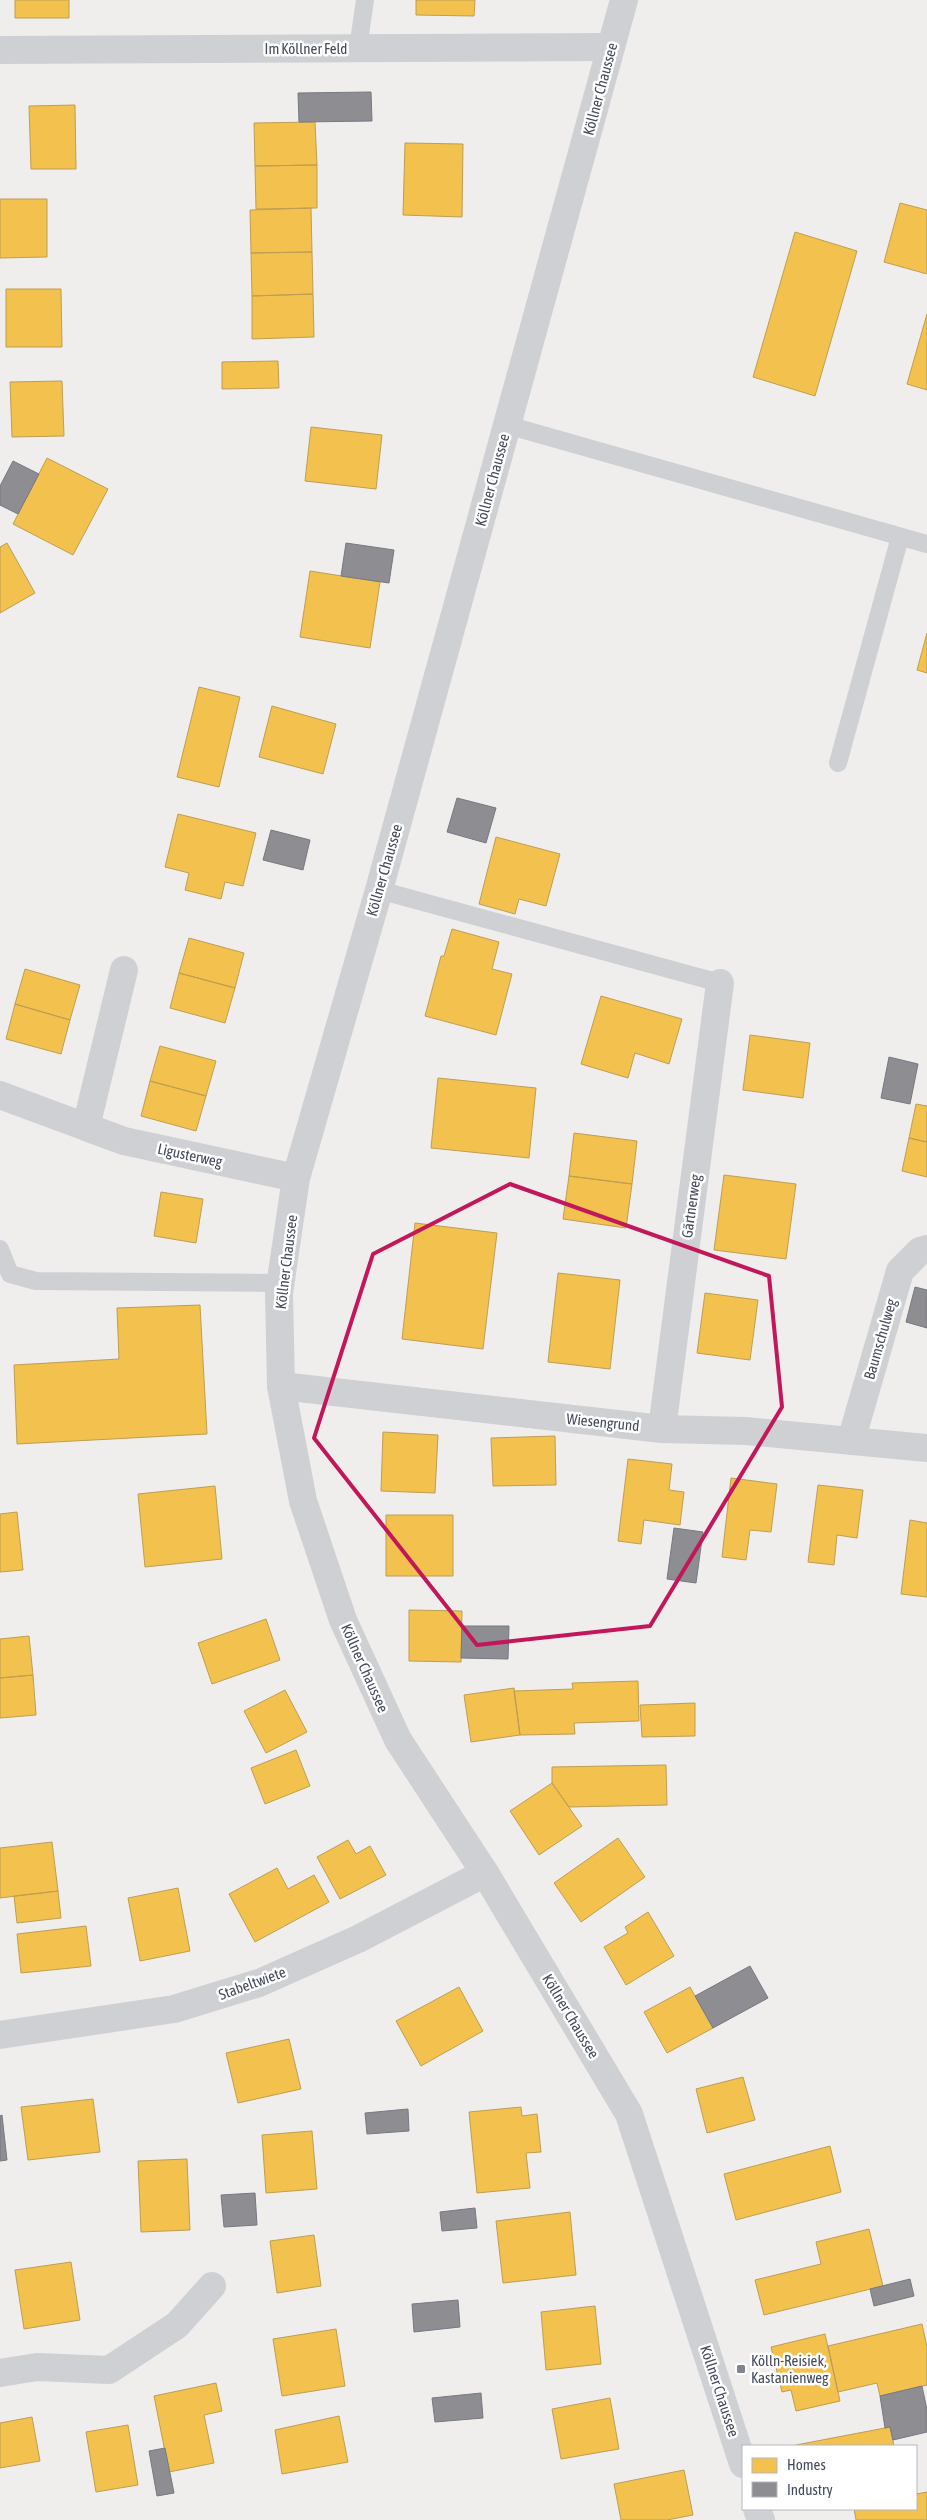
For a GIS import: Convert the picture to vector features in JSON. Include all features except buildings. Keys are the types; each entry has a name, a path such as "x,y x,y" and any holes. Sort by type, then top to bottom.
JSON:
{"street":[{"name":"Köllner Chaussee","path":"624,0 379,890 296,1178 281,1283 280,1386 303,1501 344,1620 398,1740 485,1873 630,2114 742,2461"},
{"name":"Im Köllner Feld","path":"0,50 611,47"},
{"path":"86,1127 124,970"},
{"name":"Gärtnerweg","path":"662,1429 720,984"},
{"name":"Ligusterweg","path":"0,1095 124,1141 296,1178"},
{"name":"Baumschulweg","path":"851,1441 900,1271 920,1251 927,1249"},
{"name":"Wiesengrund","path":"280,1386 662,1429 746,1431 927,1448"},
{"name":"Stabeltwiete","path":"0,2035 174,2009 259,1982 358,1939 485,1873"},
{"path":"0,2373 37,2368 109,2370 177,2326 212,2286"}],"lane":[{"path":"358,48 365,0"},
{"path":"507,425 927,544"},
{"path":"838,763 900,537"},
{"path":"379,890 720,984"},
{"path":"0,1249 10,1274 36,1282 281,1283"}],"highlighted area":[{"path":"510,1184 769,1276 782,1407 650,1626 477,1645 314,1438 373,1254"}],"place":[{"name":"Kölln-Reisiek, Kastanienweg","path":"741,2369"}]}
